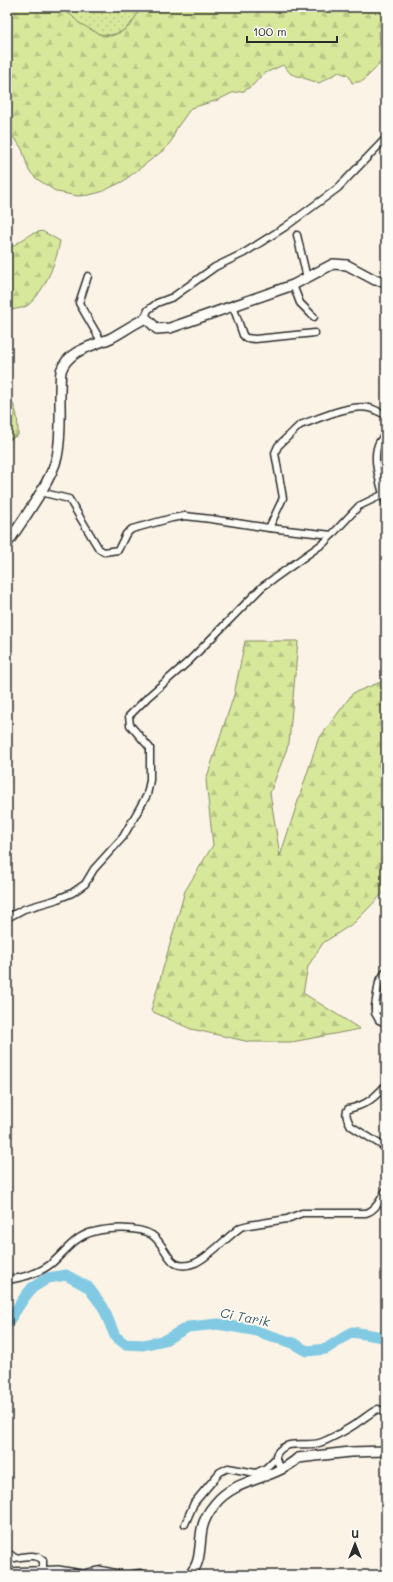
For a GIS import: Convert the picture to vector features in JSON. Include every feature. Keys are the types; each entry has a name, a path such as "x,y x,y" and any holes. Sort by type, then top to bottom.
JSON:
{"street":[{"path":"7,544 40,492 57,458 60,377 62,367 68,359 76,352 118,334 144,319 148,310 157,303 173,297 215,267 244,253 285,227 338,188 386,138"},
{"path":"297,235 307,278"},
{"path":"144,319 146,319 154,328 162,330 176,326 293,285 307,278 328,264 338,263 354,268 375,280 386,281"},
{"path":"88,276 79,303 101,342"},
{"path":"293,285 300,303 314,317"},
{"path":"232,306 242,335 246,338 255,339 315,333"},
{"path":"269,528 283,498 275,453 278,446 295,429 300,425 333,413 354,408 369,408 386,415"},
{"path":"386,435 380,441 376,453 376,465 386,504"},
{"path":"40,492 69,500 99,549 104,552 118,550 126,534 132,529 177,517 211,518 269,528 332,534"},
{"path":"7,918 24,909 55,900 72,893 85,884 94,869 122,837 147,795 150,780 150,748 130,725 129,716 188,661 262,587 325,542 359,506 384,494"},
{"path":"386,971 379,982 375,1008 377,1018 381,1022 386,1023"},
{"path":"375,1008 386,1011"},
{"path":"386,1084 370,1101 361,1106 348,1109 346,1112 348,1122 351,1126 386,1148"},
{"path":"7,1280 23,1277 46,1267 79,1238 92,1232 129,1229 141,1230 152,1235 158,1240 172,1262 178,1264 190,1264 202,1260 241,1228 249,1225 287,1219 302,1213 371,1212 386,1190"},
{"path":"185,1524 194,1503 220,1472 228,1468 256,1473 266,1468 275,1459 277,1453 284,1447 298,1443 318,1443 358,1423 370,1413 378,1409 386,1412"},
{"path":"318,1443 321,1455"},
{"path":"189,1575 195,1570 197,1564 202,1528 207,1514 219,1499 237,1487 271,1474 293,1463 298,1458 386,1451"},
{"path":"275,1459 281,1468"},
{"path":"7,1552 15,1558 32,1556 40,1557 43,1560 43,1570"},
{"path":"7,1573 43,1570 71,1572 82,1575"},
{"path":"86,1575 86,1573 101,1570 126,1575 140,1573"}],"green space":[{"path":"7,7 60,7 79,23 99,34 111,36 121,32 131,25 141,7 386,7 386,26 379,32 380,42 384,45 384,56 379,65 363,81 352,83 349,76 339,72 319,83 291,74 283,65 263,74 253,85 244,91 232,93 218,100 191,108 176,129 172,140 165,149 122,182 101,192 78,196 57,192 37,179 29,171 22,149 16,140 7,133"},
{"path":"60,7 141,7 136,17 123,31 107,35 98,34 89,30"},
{"path":"42,231 60,241 49,276 34,300 28,305 7,311 7,250 31,234"},
{"path":"7,397 11,400 15,409 18,435 7,441"},
{"path":"245,641 298,641 289,743 270,793 280,856 318,740 353,693 386,680 386,766 381,772 386,785 386,890 355,922 323,943 308,966 303,993 360,1029 292,1042 250,1042 191,1029 151,1011 185,891 213,845 206,780 234,695"}],"waterway":[{"name":"Ci Tarik","path":"7,1324 32,1288 48,1278 66,1275 88,1287 103,1307 115,1336 125,1344 143,1345 165,1340 188,1327 218,1324 253,1330 293,1343 307,1351 326,1349 352,1332 383,1337 386,1339"}]}
